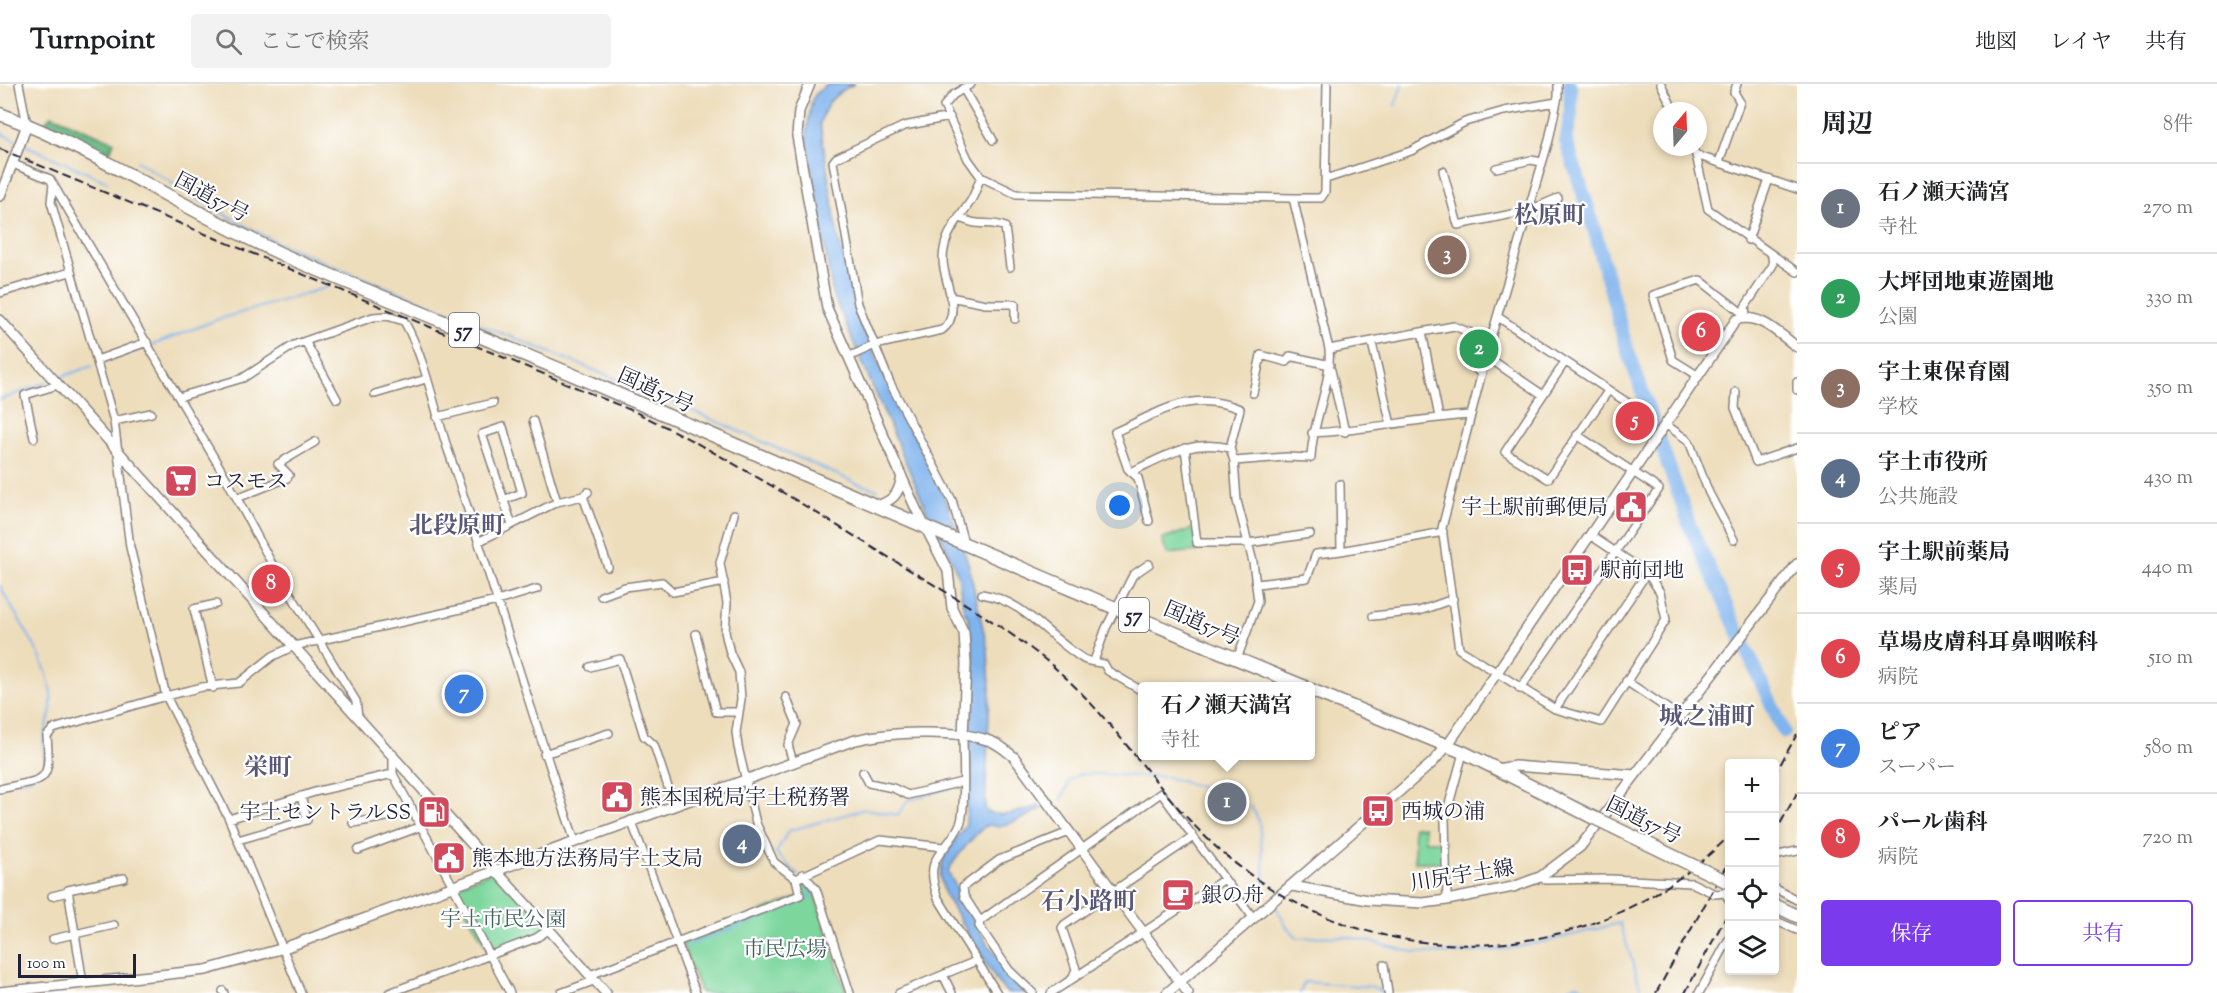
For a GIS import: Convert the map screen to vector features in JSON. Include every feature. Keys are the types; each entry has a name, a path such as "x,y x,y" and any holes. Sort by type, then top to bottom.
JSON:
{"highway":[{"name":"国道57号","path":"0,114 27,124 126,173 226,228 289,257 593,383 875,507 1291,682"},
{"name":"国道57号","path":"1315,692 1497,769 1677,858 1725,885"},
{"path":"1779,907 1797,916"}],"street":[{"path":"0,196 27,124 19,84"},
{"path":"810,84 799,111 797,136 827,308 902,477 931,530 948,571 952,608 964,633 966,664 961,823 943,847 933,866 932,881 938,898 997,993"},
{"path":"971,84 944,103 968,159 981,177 1016,194 1293,198 1321,198 1325,192 1327,84"},
{"path":"1558,84 1557,102 1542,162 1470,415 1443,532 1454,599 1459,649 1497,675 1555,709 1601,722 1666,620 1660,592 1647,573 1590,535"},
{"path":"1661,84 1670,102"},
{"path":"1719,162 1740,102 1734,92 1737,84"},
{"path":"963,88 993,140"},
{"path":"1326,179 1412,151 1465,122 1504,111 1557,102"},
{"path":"950,117 904,126 836,158 834,162 858,304 873,346 906,415 952,500 964,543"},
{"path":"1696,156 1708,209 1772,257 1797,272"},
{"path":"1699,156 1797,189"},
{"path":"1496,168 1530,160 1542,162"},
{"path":"13,164 43,174 53,184 179,397 318,641 356,701 358,717"},
{"path":"1443,171 1458,225 1527,212 1558,198"},
{"path":"850,356 873,346 945,328 951,317 950,297 943,267 944,249 951,227 972,198 981,177"},
{"path":"1748,240 1769,179"},
{"path":"53,184 51,202 114,421 132,558 166,696 229,819 301,993"},
{"path":"1293,198 1329,349 1345,432"},
{"path":"959,217 976,225 999,225 1005,228 1010,267"},
{"path":"1746,316 1745,307 1773,265 1772,257"},
{"path":"0,293 70,272"},
{"path":"1697,375 1673,360 1653,296 1700,280 1746,316 1757,319 1797,347"},
{"path":"950,297 986,304 1015,304 1015,319"},
{"path":"179,397 243,378 305,341 373,317 387,316 404,321 480,541 544,754 576,842"},
{"path":"1167,993 1432,763 1447,746 1697,375 1736,320 1746,316"},
{"path":"1498,317 1631,405"},
{"path":"0,320 606,993"},
{"path":"1329,349 1454,326 1490,341"},
{"path":"1466,331 1477,370 1481,374"},
{"path":"1422,332 1439,417"},
{"path":"305,341 337,399"},
{"path":"98,360 147,342"},
{"path":"1372,342 1391,425"},
{"path":"1253,393 1261,355 1287,362 1290,356 1331,367"},
{"path":"1486,356 1543,395"},
{"path":"1565,362 1506,452 1548,479 1608,391"},
{"path":"1234,461 1286,457 1311,458 1312,433 1331,367"},
{"path":"375,394 426,380"},
{"path":"1797,382 1797,390"},
{"path":"34,438 25,395 58,385"},
{"path":"1736,392 1735,408 1756,462 1797,448"},
{"path":"1149,521 1138,478 1131,472 1115,432 1181,403 1198,399 1222,402 1240,409 1230,448 1234,461 1237,501 1249,543 1258,601 1237,659"},
{"path":"437,417 493,403"},
{"path":"114,421 151,413"},
{"path":"1312,433 1345,432 1439,417 1470,415"},
{"path":"533,421 557,502"},
{"path":"1665,424 1689,441 1709,493 1734,540"},
{"path":"502,500 522,493 503,428 482,434 502,500 512,525"},
{"path":"1520,689 1659,489 1577,435"},
{"path":"237,498 287,478 289,475 286,470 278,464 315,442"},
{"path":"1131,472 1185,448 1210,444 1230,448"},
{"path":"1185,448 1197,543 1249,543 1310,534"},
{"path":"875,507 892,500 899,492 902,477"},
{"path":"1340,484 1341,551"},
{"path":"480,541 557,502 586,494 608,567"},
{"path":"561,993 593,977 800,895 796,879 774,862 756,823 736,732 741,699 739,672 730,653 725,632 727,603 720,563 734,514"},
{"path":"1257,584 1307,578 1316,554 1443,532"},
{"path":"1094,661 1116,608 1133,576 1149,564"},
{"name":"川尻宇土線","path":"1292,886 1368,900 1423,903 1513,887 1540,878 1580,847 1797,564"},
{"path":"1555,709 1647,573"},
{"path":"601,596 625,587 662,582 673,592 723,582"},
{"path":"0,789 46,775 50,766 47,736 53,729 202,687 213,688 239,683 273,656 294,646 497,601 537,589"},
{"path":"982,594 1001,597 1030,615 1084,660 1104,664 1108,671 1138,689"},
{"path":"1373,616 1419,611 1454,599"},
{"path":"213,688 194,609 216,604"},
{"path":"696,634 716,712 739,712"},
{"path":"590,667 620,659 644,736 654,745 674,805"},
{"path":"1626,681 1680,717"},
{"path":"786,697 797,724 788,745 793,762"},
{"path":"544,754 609,733"},
{"path":"0,992 68,989 83,983 206,970 284,948 852,741 891,733 974,736 1002,746 1014,757 1188,993"},
{"path":"1447,900 1445,819 1463,753"},
{"path":"393,754 393,774 510,993"},
{"path":"1497,769 1515,766 1635,775"},
{"path":"863,772 869,783 893,788 908,795 962,782"},
{"path":"229,819 301,796 393,774"},
{"path":"980,921 1161,793 1254,919"},
{"path":"238,840 307,820 301,796"},
{"path":"353,823 392,816 412,808"},
{"path":"631,820 696,993"},
{"path":"358,850 422,826"},
{"path":"1033,993 1009,970 979,926 980,921 964,896 963,887 999,860 1069,832"},
{"path":"1072,979 1076,969 1062,928 1064,925 1193,837"},
{"path":"796,879 880,840 943,847"},
{"path":"1779,855 1797,851"},
{"path":"803,874 816,889 850,993"},
{"path":"52,896 68,892 68,890 124,878"},
{"path":"1540,878 1546,880 1610,879 1692,883 1715,894 1725,889"},
{"path":"1051,993 1090,970 1223,880"},
{"path":"1779,891 1797,900"},
{"path":"68,892 83,983"},
{"path":"1776,921 1797,930"},
{"path":"54,939 114,925"},
{"path":"389,993 536,938 550,929"},
{"path":"1700,992 1725,947"},
{"path":"899,993 918,989 976,961"},
{"path":"1384,965 1388,993"},
{"path":"943,975 952,993"}],"green space":[{"path":"52,115 114,142 110,152 45,122"},
{"path":"1195,528 1197,551 1167,554 1162,539"},
{"path":"1413,827 1424,827 1425,841 1445,841 1445,862 1415,862"},
{"name":"宇土市民公園","path":"496,870 550,929 490,954 453,887"},
{"name":"市民広場","path":"803,881 814,892 846,993 701,993 682,943 801,896 800,885"}],"water":[{"path":"829,84 854,84 841,91 832,100 820,124 838,237 861,326 945,498 968,563 988,650 990,689 985,810 990,813 1004,814 1039,805 1041,809 1009,823 997,826 988,825 978,832 966,846 948,872 986,942 1025,993 1007,993 998,983 945,895 940,877 944,856 966,825 974,663 968,617 964,611 958,575 936,523 930,518 833,295 806,136 812,100 817,92"}],"waterway":[{"path":"1395,106 1402,84"},
{"path":"1570,84 1571,114 1566,141 1590,214 1625,343 1691,529 1784,732"},
{"path":"0,133 17,141"},
{"path":"23,144 107,182"},
{"path":"137,161 204,203 277,243 661,397 856,483 878,490"},
{"path":"153,345 216,320 328,287"},
{"path":"103,362 142,349"},
{"path":"61,377 92,366"},
{"path":"0,400 47,382"},
{"path":"0,586 37,651 48,678 51,703 43,742 45,760"},
{"path":"0,785 31,778 44,768"},
{"path":"1061,800 1070,780 1078,774 1166,777 1242,799"},
{"path":"798,875 776,853 788,831 865,809 898,815 908,800 951,788"},
{"path":"1251,806 1259,821 1265,881"},
{"path":"687,946 810,899 811,892 803,881"},
{"path":"1276,907 1286,926 1298,938 1346,937 1425,953 1451,954 1500,950 1620,923 1642,993"},
{"path":"1300,993 1304,982 1374,987 1382,993"},
{"path":"1567,993 1569,988 1577,985 1594,993"}],"railway":[{"path":"0,149 633,411 694,442 813,511 1006,631 1048,662 1071,683 1093,705 1138,759"},
{"path":"1779,767 1797,734"},
{"path":"1139,760 1172,801 1215,846 1274,890 1338,921 1405,940 1475,945 1544,937 1611,916 1673,882 1725,839"},
{"path":"1779,826 1797,793"},
{"path":"1656,993 1726,867"},
{"path":"1685,993 1725,918"}],"place":[{"name":"宇土東保育園","path":"1447,255"},
{"name":"草場皮膚科耳鼻咽喉科","path":"1701,332"},
{"name":"大坪団地東遊園地","path":"1479,349"},
{"name":"宇土駅前薬局","path":"1635,421"},
{"name":"コスモス","path":"181,481"},
{"name":"宇土駅前郵便局","path":"1631,507"},
{"name":"駅前団地","path":"1577,570"},
{"name":"パール歯科","path":"271,584"},
{"name":"ピア","path":"464,694"},
{"name":"熊本国税局宇土税務署","path":"617,797"},
{"name":"石ノ瀬天満宮","path":"1227,802"},
{"name":"西城の浦","path":"1378,811"},
{"name":"宇土セントラルSS","path":"434,812"},
{"name":"宇土市役所","path":"742,844"},
{"name":"熊本地方法務局宇土支局","path":"449,858"},
{"name":"銀の舟","path":"1178,895"}],"district":[{"name":"松原町","path":"1550,215"},
{"name":"北段原町","path":"457,525"},
{"name":"城之浦町","path":"1707,716"},
{"name":"栄町","path":"268,767"},
{"name":"石小路町","path":"1089,901"}]}
